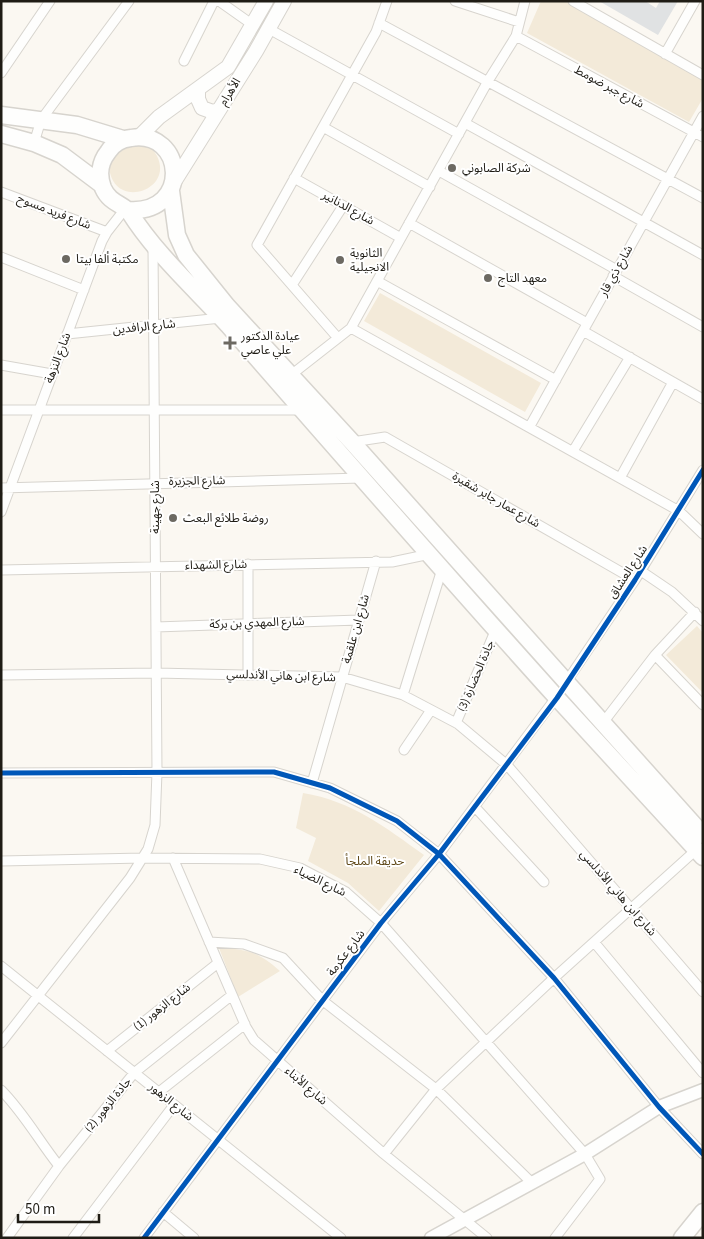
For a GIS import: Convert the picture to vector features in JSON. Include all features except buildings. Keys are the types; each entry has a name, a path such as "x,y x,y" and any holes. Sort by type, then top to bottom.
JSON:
{"highway":[{"path":"1,115 77,125 123,139"},
{"path":"1,134 34,143 62,155 102,185"},
{"path":"140,136 156,141 168,151 174,166 172,186 177,234 186,255 227,306 291,374 602,724 701,847 557,698 221,318 152,243 127,210 107,196 102,185 100,171 103,158 111,146 123,139 140,136"},
{"path":"127,210 142,211 153,208 164,201 172,186"},
{"path":"682,1238 703,1212"}],"main road":[{"name":"الأهرام","path":"140,136 159,117 228,67 266,1"},
{"name":"الأهرام","path":"172,186 269,29 284,1"},
{"path":"198,90 198,99 202,108 213,112 219,110"},
{"path":"431,1238 450,1232 466,1220 585,1154 660,1107 703,1090"}],"street":[{"path":"1,73 50,1"},
{"path":"34,143 41,120 129,1"},
{"path":"184,61 214,1"},
{"path":"219,1 253,24"},
{"path":"337,337 257,245 352,75 379,23 387,1"},
{"path":"454,1 519,22"},
{"path":"291,374 351,328 488,80 516,36 525,1"},
{"path":"573,1 703,75"},
{"path":"665,54 695,1"},
{"path":"379,23 488,80 703,198"},
{"path":"269,29 459,134"},
{"name":"شارع جبر ضومط","path":"516,36 703,137"},
{"name":"شارع ذي قار","path":"530,426 703,116"},
{"path":"465,123 703,255"},
{"path":"323,127 430,187"},
{"path":"439,171 615,273 703,327"},
{"name":"شارع الدنانير","path":"294,178 401,238"},
{"name":"شارع فريد مسوح","path":"1,192 106,232"},
{"path":"292,285 343,206"},
{"name":"شارع النزهة","path":"1,512 6,488 39,409 106,232 127,210"},
{"path":"409,223 703,399"},
{"name":"شارع جهينة","path":"1,1043 130,878 148,849 155,825 157,772 152,243"},
{"path":"1,257 84,290"},
{"path":"377,281 556,380"},
{"name":"شارع الرافدين","path":"66,334 221,318"},
{"path":"351,328 530,426 679,511 703,534"},
{"path":"573,451 630,357"},
{"path":"1,365 52,374"},
{"path":"620,478 673,382"},
{"path":"1,410 154,408 302,410"},
{"name":"شارع عمار جابر شقيرة","path":"352,442 385,437 636,580"},
{"name":"شارع العشاق","path":"566,683 636,580 703,470"},
{"name":"شارع الجزيرة","path":"6,488 154,482 362,478"},
{"name":"شارع الشهداء","path":"1,570 392,562 430,554"},
{"name":"شارع ابن علقمة","path":"312,783 376,561"},
{"path":"248,564 248,674"},
{"path":"403,695 442,569"},
{"path":"641,571 672,592 703,621"},
{"path":"602,724 654,655 695,612"},
{"name":"شارع المهدي بن بركة","path":"156,627 358,620"},
{"name":"جادة الحضارة (3)","path":"456,723 496,629"},
{"path":"654,655 703,704"},
{"name":"شارع ابن هاني الأندلسي","path":"1,675 156,673 342,677 403,695 456,723 507,765 703,992"},
{"name":"شارع عكرمة","path":"144,1238 381,923 439,854 507,765 566,683"},
{"path":"404,750 431,710"},
{"path":"1,773 274,772 330,788 396,821 439,854 554,978 660,1107 703,1154"},
{"path":"475,807 544,882"},
{"path":"384,1154 436,1089 631,907 701,847"},
{"name":"شارع الضياء","path":"1,861 143,858 260,859 300,868 346,892 381,923 585,1154 600,1179 555,1238"},
{"name":"شارع الأبناء","path":"173,858 244,1024 254,1040 384,1154 488,1238"},
{"path":"209,942 244,944 283,958 322,1000 436,1089 532,1182"},
{"path":"594,942 703,1073"},
{"name":"شارع الزهور (1)","path":"107,1051 218,963"},
{"name":"شارع الزهور","path":"1,966 340,1238"},
{"name":"جادة الزهور (2)","path":"7,1238 58,1166 134,1072 232,995"},
{"path":"159,1092 244,1024"},
{"path":"1,1090 19,1108 37,1138 58,1166"},
{"path":"74,1238 174,1105"},
{"path":"163,1212 194,1238"}],"green space":[{"path":"541,1 565,1 703,79 703,98 689,122 527,33"},
{"path":"124,143 147,145 156,154 160,169 157,179 150,187 140,191 129,192 119,188 112,178 109,163"},
{"path":"380,293 541,383 525,412 364,321"},
{"path":"697,626 703,633 703,693 666,655"},
{"name":"حديقة الملجأ","path":"303,793 337,802 367,816 424,855 379,911 348,883 308,861 316,838 296,828"},
{"path":"219,948 237,949 252,953 266,960 280,971 238,997"}],"cycle path":[{"path":"144,1238 381,923 439,854 557,698 635,580 703,470"},
{"path":"1,773 274,772 330,788 397,821 439,854 554,978 659,1107 703,1154"}],"place":[{"name":"شركة الصابوني","path":"452,168"},
{"name":"مكتبة ألفا بيتا","path":"66,259"},
{"name":"الثانوية الانجيلية","path":"340,260"},
{"name":"معهد التاج","path":"488,278"},
{"name":"عيادة الدكتور علي عاصي","path":"230,343"},
{"name":"روضة طلائع البعث","path":"173,518"}]}
